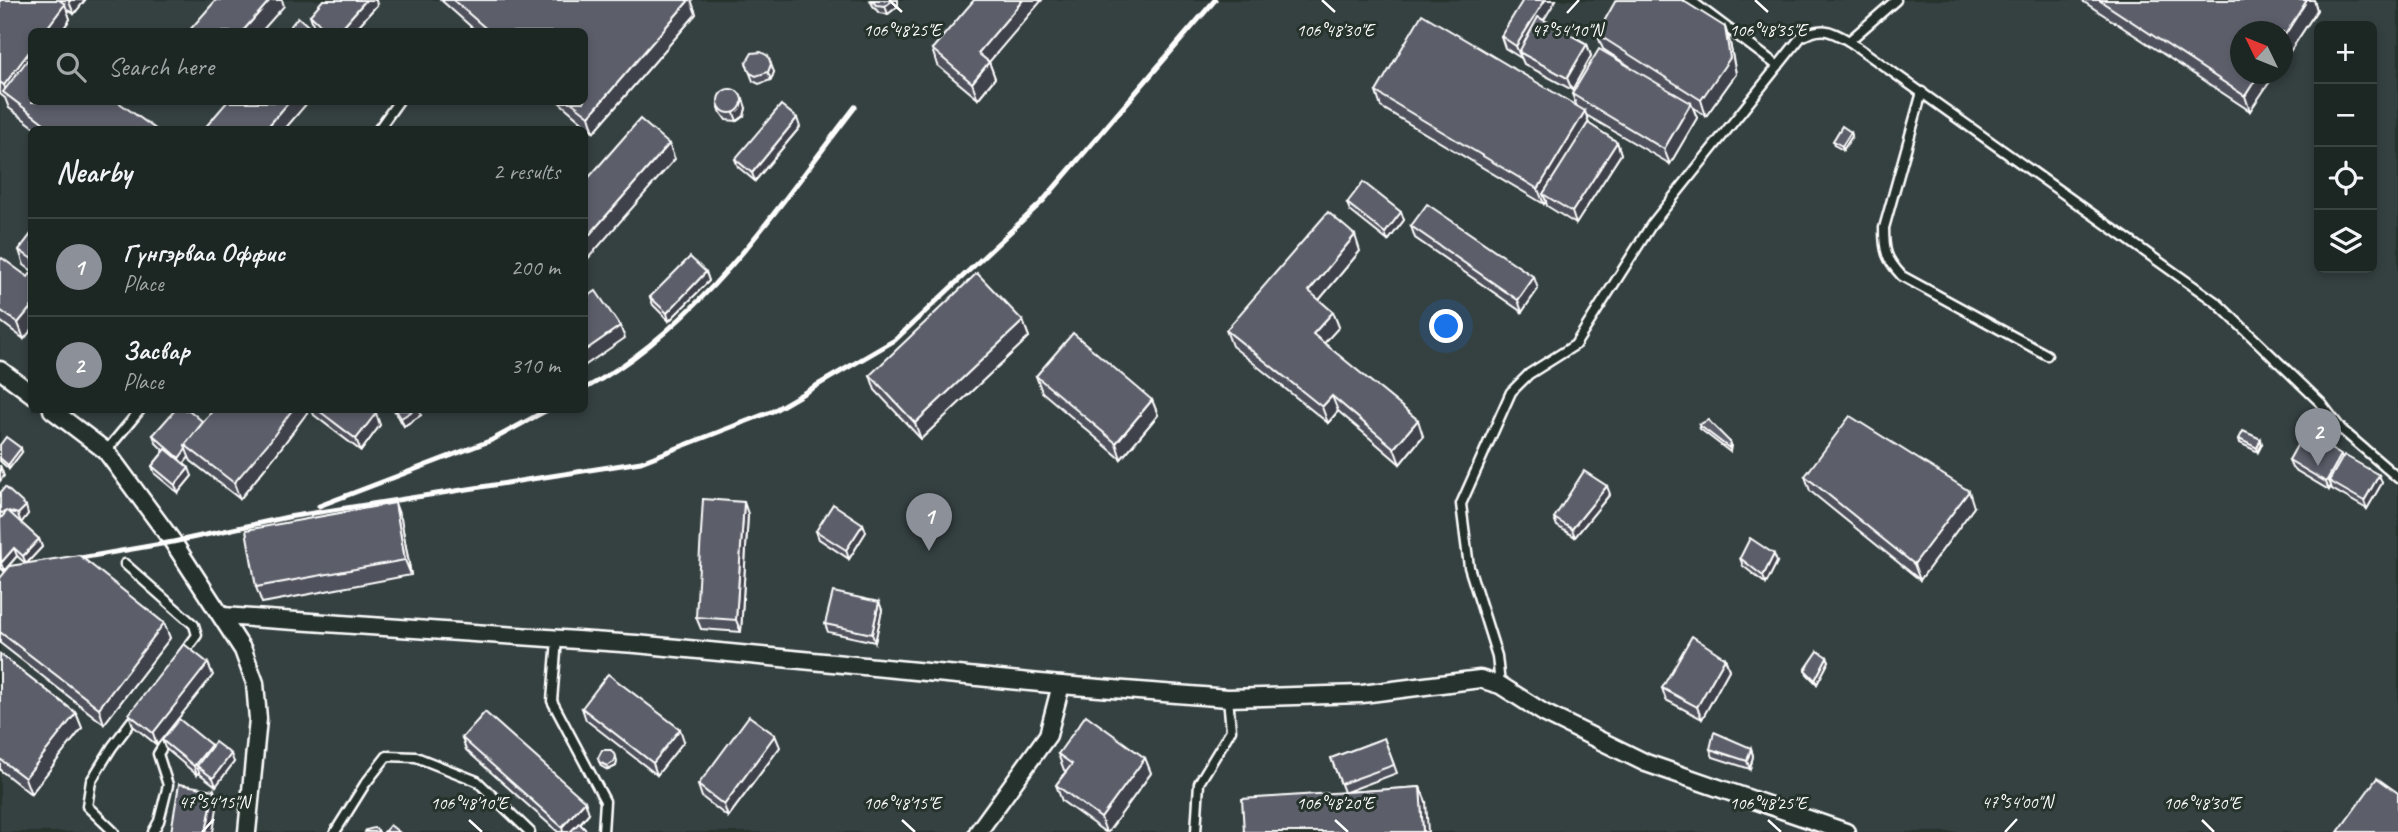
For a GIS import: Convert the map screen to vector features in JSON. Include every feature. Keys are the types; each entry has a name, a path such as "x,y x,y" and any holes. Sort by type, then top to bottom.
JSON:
{"street":[{"path":"0,370 28,391"},
{"path":"56,413 106,451 173,542 243,650 255,683 258,719 247,832"},
{"path":"222,616 636,644 1061,685 1228,698 1362,694 1480,679 1500,685 1544,713 1646,763 1846,832"},
{"path":"978,832 1048,735 1061,685"}],"lane":[{"path":"1690,0 1778,66"},
{"path":"1850,41 1896,0"},
{"path":"1500,685 1497,656 1469,567 1461,504 1511,392 1529,374 1575,345 1653,224 1801,37 1812,31 1830,30 1850,41 2217,303 2322,403 2341,429 2398,478"},
{"path":"1922,92 1884,228 1884,247 1890,263 1902,276 2047,355"},
{"path":"381,126 396,105"},
{"path":"106,451 138,413"},
{"path":"125,564 194,625 197,635 174,666"},
{"path":"557,639 552,701 605,801 603,832"},
{"path":"1196,832 1199,783 1231,730 1228,698"},
{"path":"114,832 87,806 91,781 112,747 143,706"},
{"path":"153,832 159,821 168,785 158,754 166,741"},
{"path":"335,832 365,784 387,756 416,757 477,781 530,832"}],"shaded area":[{"path":"0,0 2398,0 2398,832 0,832"}],"building":[{"path":"0,0 59,0 65,4 47,28 28,28 28,53 4,85 0,82"},
{"path":"216,0 270,0 246,28 192,28"},
{"path":"323,0 366,0 342,28 324,28 310,15"},
{"path":"453,0 689,0 589,116 575,105 588,105 588,28 485,28"},
{"path":"872,0 893,0 885,6 876,5"},
{"path":"974,0 1023,0 978,53 989,62 972,83 932,49"},
{"path":"1523,0 1545,0 1516,46 1501,36"},
{"path":"1616,0 1682,0 1725,27 1730,58 1701,100 1597,34"},
{"path":"2099,0 2307,0 2293,22 2230,21 2230,84 2253,84 2245,96"},
{"path":"1422,14 1585,111 1538,189 1376,92"},
{"path":"298,17 310,28 289,28"},
{"path":"1538,17 1587,44 1567,78 1519,52"},
{"path":"1599,49 1691,103 1664,149 1572,94"},
{"path":"761,52 768,56 771,64 768,72 756,76 750,73 746,63 752,53"},
{"path":"28,59 28,105 122,105 151,126 48,126 3,92"},
{"path":"730,89 739,92 742,101 739,110 730,113 721,110 718,101 721,92"},
{"path":"224,105 286,105 268,126 206,126"},
{"path":"781,105 797,118 752,173 735,159"},
{"path":"640,119 669,144 588,236 588,178"},
{"path":"1588,123 1617,142 1572,212 1543,194"},
{"path":"1842,126 1851,132 1842,146 1833,141"},
{"path":"1363,182 1401,212 1385,233 1347,203"},
{"path":"1427,204 1534,277 1518,300 1411,226"},
{"path":"1328,212 1355,235 1309,291 1333,312 1313,334 1418,420 1394,448 1332,396 1322,407 1226,330"},
{"path":"28,238 28,256 19,250"},
{"path":"690,257 706,272 667,313 650,297"},
{"path":"2,258 28,277 28,311 18,323 0,310"},
{"path":"977,273 1023,321 915,423 870,375"},
{"path":"596,291 620,326 588,348 588,296"},
{"path":"1073,333 1152,400 1116,443 1036,376"},
{"path":"172,413 192,413 203,422 185,445 186,449 179,458 153,435"},
{"path":"211,413 290,413 234,483 185,445"},
{"path":"322,413 376,413 356,439"},
{"path":"1850,416 1969,491 1914,564 1805,476"},
{"path":"1708,420 1730,442 1729,448 1699,425"},
{"path":"2243,431 2261,439 2257,448 2239,439"},
{"path":"2304,433 2341,455 2326,482 2289,460"},
{"path":"6,437 21,448 8,465 0,458 0,445"},
{"path":"166,449 189,468 175,485 152,466"},
{"path":"2344,455 2379,475 2364,501 2329,481"},
{"path":"1584,471 1607,486 1572,529 1554,518"},
{"path":"5,487 26,506 18,514 8,511 39,539 23,556 14,548 1,563 0,519 7,511 0,512 0,493"},
{"path":"703,499 744,502 736,620 696,617"},
{"path":"395,503 405,560 256,587 246,530"},
{"path":"833,504 863,524 846,550 816,531"},
{"path":"1750,538 1774,554 1763,576 1740,558"},
{"path":"79,555 164,623 99,708 0,632 0,578 10,566"},
{"path":"833,592 879,602 872,634 825,624"},
{"path":"1692,636 1725,658 1697,707 1662,688"},
{"path":"184,644 208,663 153,733 129,714"},
{"path":"1818,651 1827,657 1815,680 1805,670"},
{"path":"0,654 76,713 25,778 0,759"},
{"path":"608,674 680,729 653,763 582,708"},
{"path":"485,712 585,801 562,827 462,738"},
{"path":"1086,715 1145,758 1101,818 1056,785 1072,764 1058,754"},
{"path":"749,716 775,735 724,805 698,785"},
{"path":"179,719 211,745 194,766 162,740"},
{"path":"1714,732 1751,748 1747,761 1710,749"},
{"path":"1384,738 1394,765 1341,784 1331,758"},
{"path":"215,742 231,754 213,778 197,766"},
{"path":"602,750 611,750 616,757 614,762 607,766 599,762"},
{"path":"2377,778 2398,793 2398,832 2338,832"},
{"path":"179,784 214,790 206,832 171,832"},
{"path":"1420,787 1423,832 1244,832 1242,799"},
{"path":"579,823 588,832 570,832"},
{"path":"390,825 399,832 384,832"},
{"path":"374,828 379,832 365,832 366,830"}],"railway":[{"path":"63,561 173,542 288,517 641,462 773,411 895,340 1042,202 1215,0"},
{"path":"588,387 626,363 665,333 700,299 734,263 855,107"},
{"path":"319,506 492,440 542,413"}],"place":[{"name":"Засвар","path":"2318,466"},
{"name":"Гүнгэрваа Оффис","path":"929,551"}]}
